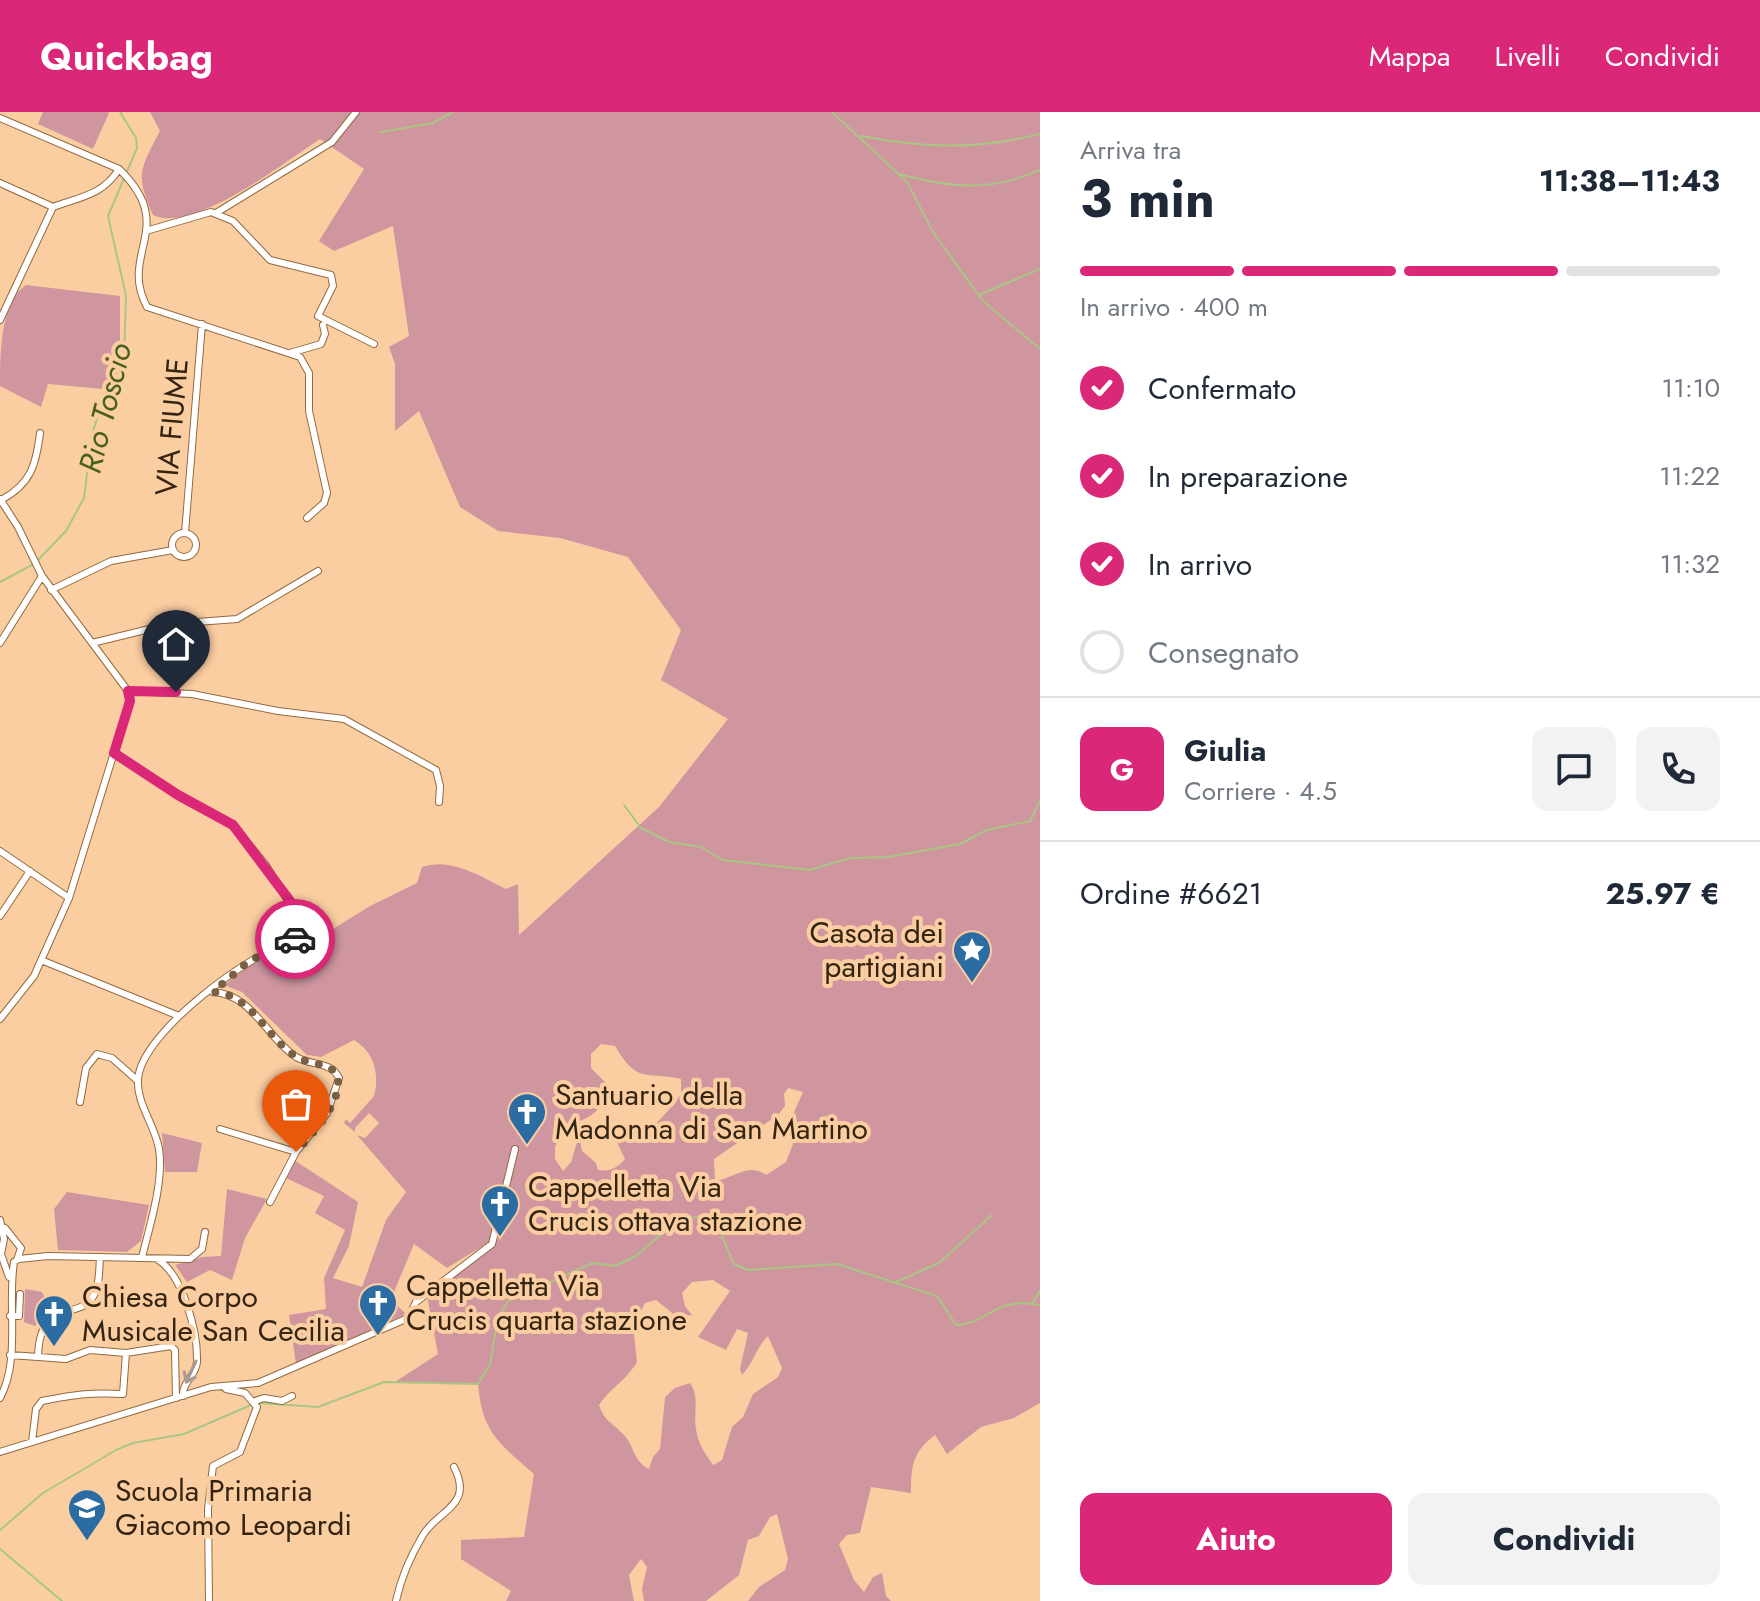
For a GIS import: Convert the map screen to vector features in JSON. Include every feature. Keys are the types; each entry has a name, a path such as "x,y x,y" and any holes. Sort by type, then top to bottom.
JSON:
{"street":[{"path":"216,213 332,142 356,112"},
{"path":"0,118 120,170 129,179 144,202 149,219 136,288 147,307 300,357 309,373 309,411 327,493 324,503 307,518"},
{"path":"0,183 53,207 94,195 111,182 120,170"},
{"path":"1,316 53,207"},
{"path":"146,231 200,213 216,213 233,221 270,260 331,275 333,286 318,316 374,344"},
{"name":"VIA FIUME","path":"185,533 202,324"},
{"path":"290,353 321,344 325,334 323,325"},
{"path":"0,1019 34,976 69,898 130,701 128,691 51,590 0,500 16,493 34,470 40,433"},
{"path":"51,590 111,561 173,550 184,557 193,553 195,540 185,533 173,541 173,550"},
{"path":"92,643 170,624 237,619 318,571"},
{"path":"0,643 42,576"},
{"path":"128,691 192,694 278,711 344,719 436,770 439,802"},
{"path":"114,753 178,795 233,825 265,864 301,921 301,933 297,939 271,947 249,961 213,992 192,1001 144,1059 138,1081 139,1095 156,1137 160,1166 142,1257"},
{"path":"0,851 69,898"},
{"path":"0,916 30,871"},
{"path":"41,960 179,1016"},
{"path":"213,992 244,1004 294,1056 335,1070 339,1084 327,1113 296,1152 270,1202"},
{"path":"80,1102 86,1068 97,1054 112,1058 138,1081"},
{"path":"220,1129 296,1152"},
{"path":"0,1452 180,1397 219,1387 258,1383 408,1318 416,1302 495,1239 515,1149"},
{"path":"0,1218 12,1241 22,1250 48,1256"},
{"path":"0,1218 1,1247 8,1260 10,1280 9,1375 0,1398"},
{"path":"8,1260 48,1256 177,1259 197,1255 205,1232"},
{"path":"1,1247 12,1241"},
{"path":"8,1260 22,1250"},
{"path":"38,1356 39,1338 48,1322 55,1315 86,1303 95,1294 100,1257"},
{"path":"157,1259 170,1268 183,1292 197,1361 194,1374 183,1387 180,1397"},
{"path":"170,1268 177,1259"},
{"path":"10,1316 19,1316 20,1294"},
{"path":"10,1355 61,1359 76,1358 90,1350 126,1353 174,1347 180,1397"},
{"path":"32,1442 36,1409 44,1400 63,1399 82,1392 123,1394 126,1353"},
{"path":"219,1387 241,1390 256,1403 282,1401 292,1396"},
{"path":"209,1601 208,1509 213,1466 240,1452 256,1403"},
{"path":"396,1601 402,1579 424,1534 457,1502 460,1478 454,1467"}],"shaded area":[{"path":"43,112 109,113 93,149 38,124"},
{"path":"150,112 1040,112 1040,1403 1014,1418 981,1427 947,1454 935,1435 922,1447 915,1460 911,1493 871,1487 860,1533 847,1535 839,1544 854,1580 864,1592 873,1577 882,1573 886,1596 891,1601 748,1601 759,1587 785,1570 788,1559 777,1514 770,1517 759,1536 748,1540 739,1575 706,1601 644,1601 642,1589 647,1567 641,1559 629,1575 634,1601 506,1601 511,1591 461,1559 461,1540 524,1537 534,1474 495,1436 484,1415 478,1384 395,1382 438,1354 427,1296 495,1243 502,1233 503,1212 489,1242 447,1268 414,1244 391,1299 406,1314 296,1364 289,1315 326,1309 324,1278 345,1230 315,1213 324,1196 286,1178 294,1160 358,1202 349,1246 333,1278 362,1287 386,1220 406,1192 357,1135 365,1138 379,1123 369,1113 355,1132 344,1123 346,1119 350,1123 374,1096 374,1064 361,1045 354,1040 321,1057 307,1055 242,992 224,985 266,954 325,934 370,906 417,883 422,867 433,865 465,869 506,889 518,884 519,935 659,807 728,719 661,680 681,630 628,557 560,538 498,531 460,507 419,411 395,431 395,364 389,347 409,336 393,226 334,251 319,241 364,169 320,139 238,193 214,205 170,218 153,215 144,190 142,172 160,131","holes":["601,1044 615,1046 637,1071 681,1079 681,1093 653,1127 639,1127 615,1138 625,1159 616,1167 598,1170 596,1163 582,1151 579,1136 571,1162 563,1171 555,1159 555,1147 565,1125 589,1117 606,1093 607,1084 591,1068 591,1054","788,1088 803,1092 794,1112 796,1129 789,1128 787,1135 793,1144 786,1162 766,1175 747,1170 715,1181 714,1159 778,1115 785,1106 784,1094","713,1280 730,1291 698,1337 726,1350 737,1329 748,1333 740,1369 742,1375 768,1336 782,1368 778,1377 753,1394 743,1417 732,1427 722,1460 713,1465 697,1434 693,1388 690,1383 675,1388 665,1397 660,1449 649,1469 639,1461 627,1439 606,1418 599,1405 637,1362 633,1325 645,1303 656,1300 677,1317 692,1315 685,1306 682,1293 692,1282"]},
{"path":"26,285 120,296 120,352 103,389 48,384 41,407 0,386 1,345 6,316 17,293"},
{"path":"162,1133 202,1143 197,1172 165,1172"},
{"path":"227,1189 267,1199 245,1238 232,1280 210,1270 187,1282 175,1265 202,1257 221,1256"},
{"path":"67,1192 149,1205 141,1241 127,1252 58,1250 54,1209"},
{"path":"25,1289 42,1292 51,1310 35,1326 24,1322"}],"waterway":[{"name":"Rio Toscio","path":"37,561 66,531 84,498 92,434 106,392 124,359 126,296 108,216 137,148 136,138 120,112"},
{"path":"381,132 433,123 453,112"},
{"path":"832,112 907,182 933,232 983,301 1040,349"},
{"path":"861,136 951,146 994,143 1040,134"},
{"path":"899,174 970,186 1004,182 1040,170"},
{"path":"979,295 1040,269"},
{"name":"Rio Toscio","path":"0,582 32,565"},
{"path":"624,805 641,828 669,842 701,847 723,860 810,870 850,858 888,857 960,844 987,830 1030,821 1040,801"},
{"path":"896,1282 939,1263 992,1215"},
{"path":"258,1403 318,1407 384,1382 478,1384 490,1364 498,1318 508,1301 593,1263 615,1266 636,1256 679,1219 705,1216 716,1223 734,1264 748,1270 837,1264 937,1296 956,1325 1012,1304 1040,1305"},
{"path":"1032,1304 1040,1291"},
{"path":"0,1530 43,1493 116,1450 133,1443 184,1434 251,1405"},
{"path":"0,1549 62,1601"}],"way so far":[{"path":"295,939 271,947 249,961 213,992 235,997 244,1004 294,1056 331,1067 337,1074 338,1089 327,1113 296,1152"}],"place":[{"name":"Casota dei partigiani","path":"972,984"},
{"name":"Santuario della Madonna di San Martino","path":"527,1146"},
{"name":"Cappelletta Via Crucis ottava stazione","path":"500,1238"},
{"name":"Cappelletta Via Crucis quarta stazione","path":"378,1337"},
{"name":"Chiesa Corpo Musicale San Cecilia","path":"54,1348"},
{"name":"Scuola Primaria Giacomo Leopardi","path":"87,1542"}],"route":[{"path":"176,692 128,691 130,701 114,753 178,795 233,825 265,864 301,921 301,933 295,939"}]}
